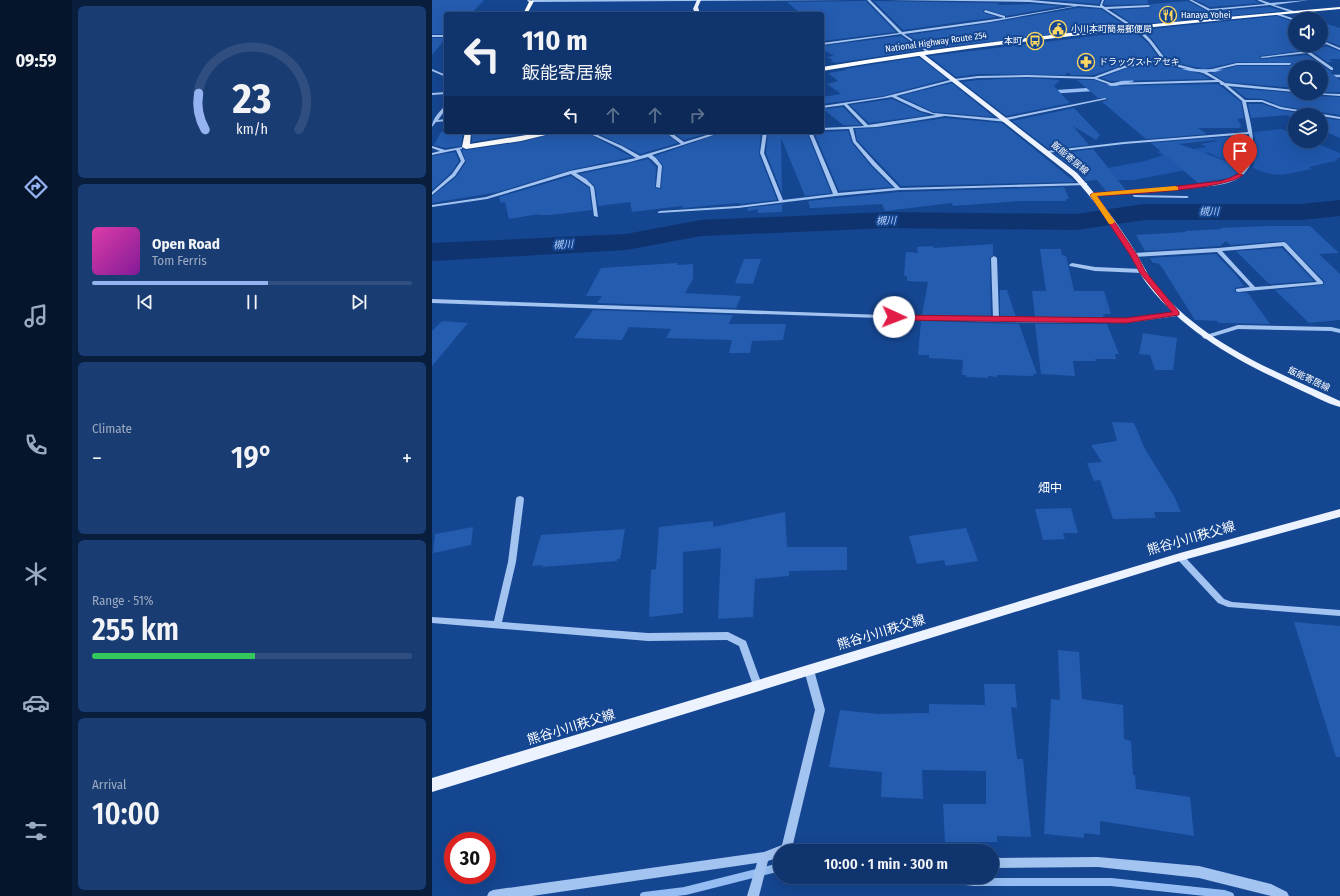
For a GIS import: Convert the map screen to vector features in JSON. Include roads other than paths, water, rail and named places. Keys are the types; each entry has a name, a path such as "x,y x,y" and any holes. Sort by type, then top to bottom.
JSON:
{"highway":[{"path":"526,12 531,0"},
{"name":"National Highway Route 254","path":"1293,12 1339,9"},
{"name":"National Highway Route 254","path":"824,69 919,53 1132,27 1288,13"},
{"path":"467,134 466,147 545,134"}],"main road":[{"path":"697,12 695,5 698,0"},
{"name":"飯能寄居線","path":"919,53 1047,152 1085,184 1134,255 1142,272 1177,314 1205,337 1255,365 1340,404"},
{"name":"熊谷小川秩父線","path":"432,785 1180,557 1340,513"}],"street":[{"path":"531,0 847,0"},
{"path":"868,0 901,34 928,52"},
{"path":"888,0 1030,1 1077,6 1149,6"},
{"path":"1103,0 1101,5 1142,33 1163,58 1162,60"},
{"path":"1190,0 1209,10 1272,5 1308,0"},
{"path":"1258,0 1293,12"},
{"path":"824,44 901,34 1077,6"},
{"path":"985,11 1006,18"},
{"path":"1278,14 1288,18"},
{"path":"432,36 444,36"},
{"path":"1328,44 1340,49"},
{"path":"1262,57 1308,52 1332,69"},
{"path":"1094,78 1124,67 1162,60 1171,64 1204,72 1244,101 1262,101 1280,108 1340,118"},
{"path":"1204,72 1237,64 1288,64"},
{"path":"432,70 444,75"},
{"path":"824,107 893,96 954,80 978,77 1027,76 1094,78 1111,84 1221,83 1288,90"},
{"path":"432,94 444,93"},
{"path":"1328,94 1340,95"},
{"path":"893,96 922,111 946,115 1006,120 1105,99"},
{"path":"1095,198 1110,194 1192,186 1232,180 1240,175 1246,168 1249,161 1252,142 1244,101"},
{"path":"845,104 867,126"},
{"path":"432,126 444,109"},
{"path":"824,129 884,125 946,115"},
{"path":"436,121 444,120"},
{"path":"851,127 854,141 899,189"},
{"path":"1047,152 1124,143 1251,133"},
{"path":"592,134 640,158"},
{"path":"670,134 684,144"},
{"path":"432,206 487,198 572,172 630,161 716,134"},
{"path":"765,134 762,153 781,201"},
{"path":"811,134 836,194"},
{"path":"432,146 444,151"},
{"path":"432,154 466,147"},
{"path":"432,194 451,178 461,165 463,161 458,149"},
{"path":"648,155 660,166 658,187"},
{"path":"572,172 592,187 596,216"},
{"path":"660,212 738,207 836,194 899,189 1085,184"},
{"path":"1110,194 1120,197 1187,197"},
{"path":"1134,255 1284,244 1321,283 1238,290"},
{"path":"1218,250 1254,289"},
{"path":"994,258 996,320"},
{"path":"1072,265 1095,269 1142,272"},
{"path":"432,301 996,320 1126,320 1177,314"},
{"path":"1205,337 1238,327 1331,329 1340,331"},
{"path":"497,625 512,562 520,499"},
{"path":"1180,557 1221,601 1231,605 1340,613"},
{"path":"432,620 648,636 728,636 743,644 757,686"},
{"path":"787,844 820,710 809,670"},
{"path":"493,896 764,857 773,854"},
{"path":"753,896 764,857"},
{"path":"999,863 1098,862 1199,872 1271,890 1283,896"}],"waterway":[{"path":"1182,70 1226,71"},
{"path":"1328,76 1340,76"},
{"path":"1052,92 1098,89 1132,80"},
{"name":"槻川","path":"432,252 626,242 701,228 888,220 1076,222 1144,212 1301,212 1340,208"},
{"path":"644,896 685,891 773,869"},
{"path":"999,882 1111,882 1224,894 1230,896"}],"place":[{"name":"Hanaya Yohei","path":"1168,15"},
{"name":"小川本町簡易郵便局","path":"1058,29"},
{"name":"本町","path":"1035,41"},
{"name":"ドラッグストアセキ","path":"1086,62"}],"district":[{"name":"畑中","path":"1050,488"}]}
